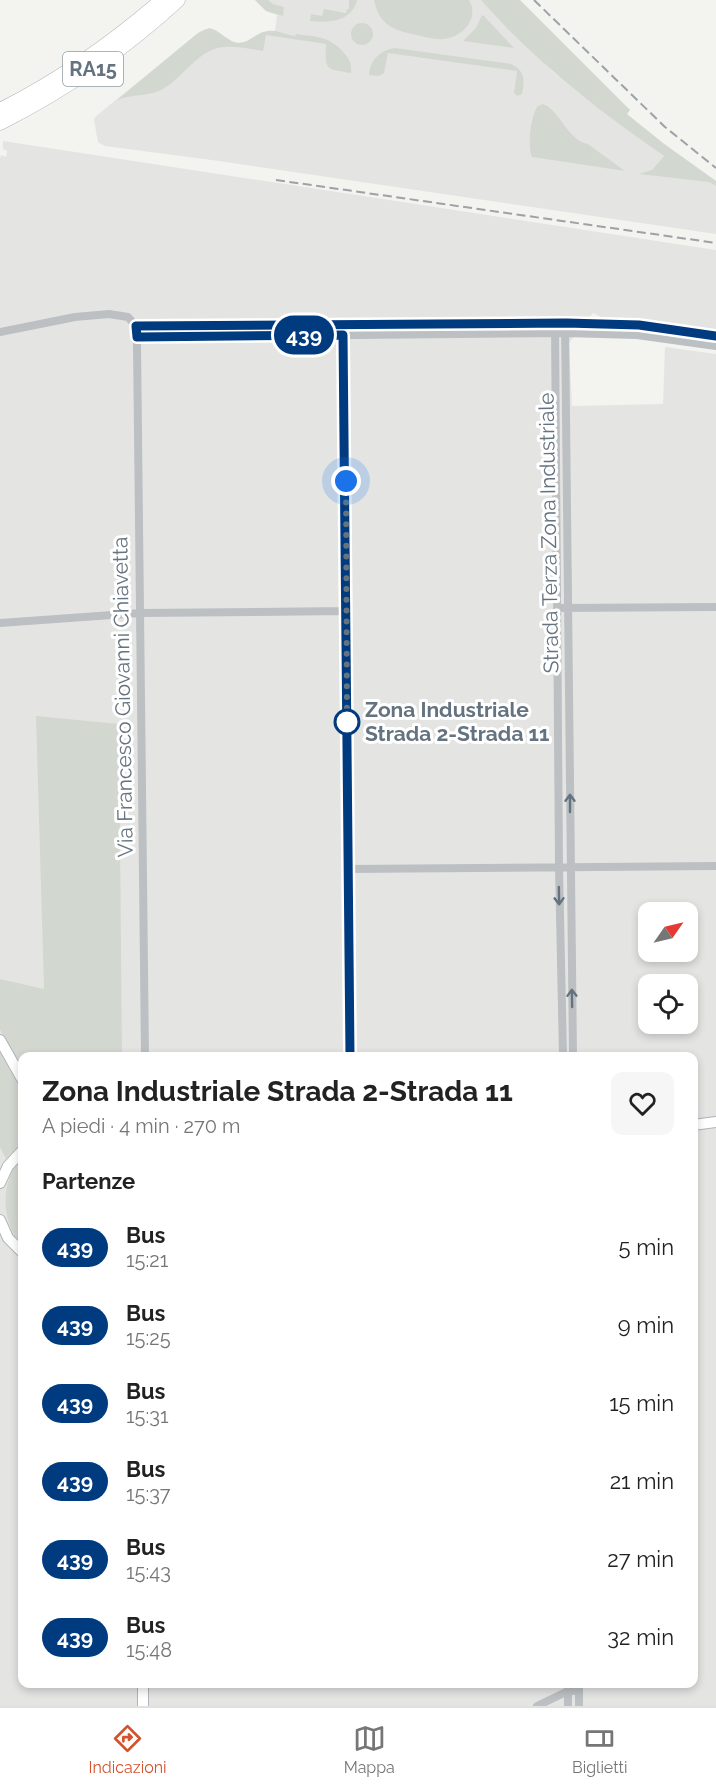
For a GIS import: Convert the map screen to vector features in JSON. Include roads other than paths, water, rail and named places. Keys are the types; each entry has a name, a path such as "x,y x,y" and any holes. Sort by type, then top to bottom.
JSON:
{"highway":[{"name":"RA15","path":"0,110 42,89 74,68 162,0"},
{"name":"RA15","path":"0,123 76,81 135,37 178,0"},
{"path":"0,128 55,98 76,81"}],"main road":[{"path":"0,1040 18,1071"},
{"path":"698,1124 716,1122"},
{"path":"2,1179 11,1162 18,1155"},
{"path":"0,1161 2,1179"},
{"path":"0,1220 6,1233 18,1248"},
{"path":"0,1240 18,1249"},
{"path":"143,1688 143,1706"}],"street":[{"path":"0,332 75,317 110,314 128,317 136,326 566,323 639,325 716,336"},
{"name":"Strada Terza Zona Industriale","path":"555,323 562,1052"},
{"name":"Strada Terza Zona Industriale","path":"566,323 573,1052"},
{"path":"460,324 460,334"},
{"path":"507,324 507,334"},
{"path":"344,325 350,1052"},
{"name":"Via Francesco Giovanni Chiavetta","path":"136,326 145,1052"},
{"path":"137,337 566,333 637,335 716,346"},
{"path":"691,343 692,333"},
{"path":"555,364 566,364"},
{"path":"556,424 566,424"},
{"path":"557,573 568,574"},
{"path":"558,608 716,607"},
{"path":"0,623 140,613 346,611"},
{"path":"558,751 569,751"},
{"path":"348,869 716,866"},
{"path":"562,1052 573,1052"},
{"path":"537,1706 566,1688"},
{"path":"568,1688 568,1706"},
{"path":"579,1688 579,1706"}],"railway":[{"path":"534,0 665,127 716,168"},
{"path":"276,180 716,243"}],"place":[{"name":"Zona Industriale Strada 2-Strada 11","path":"347,722"}]}
